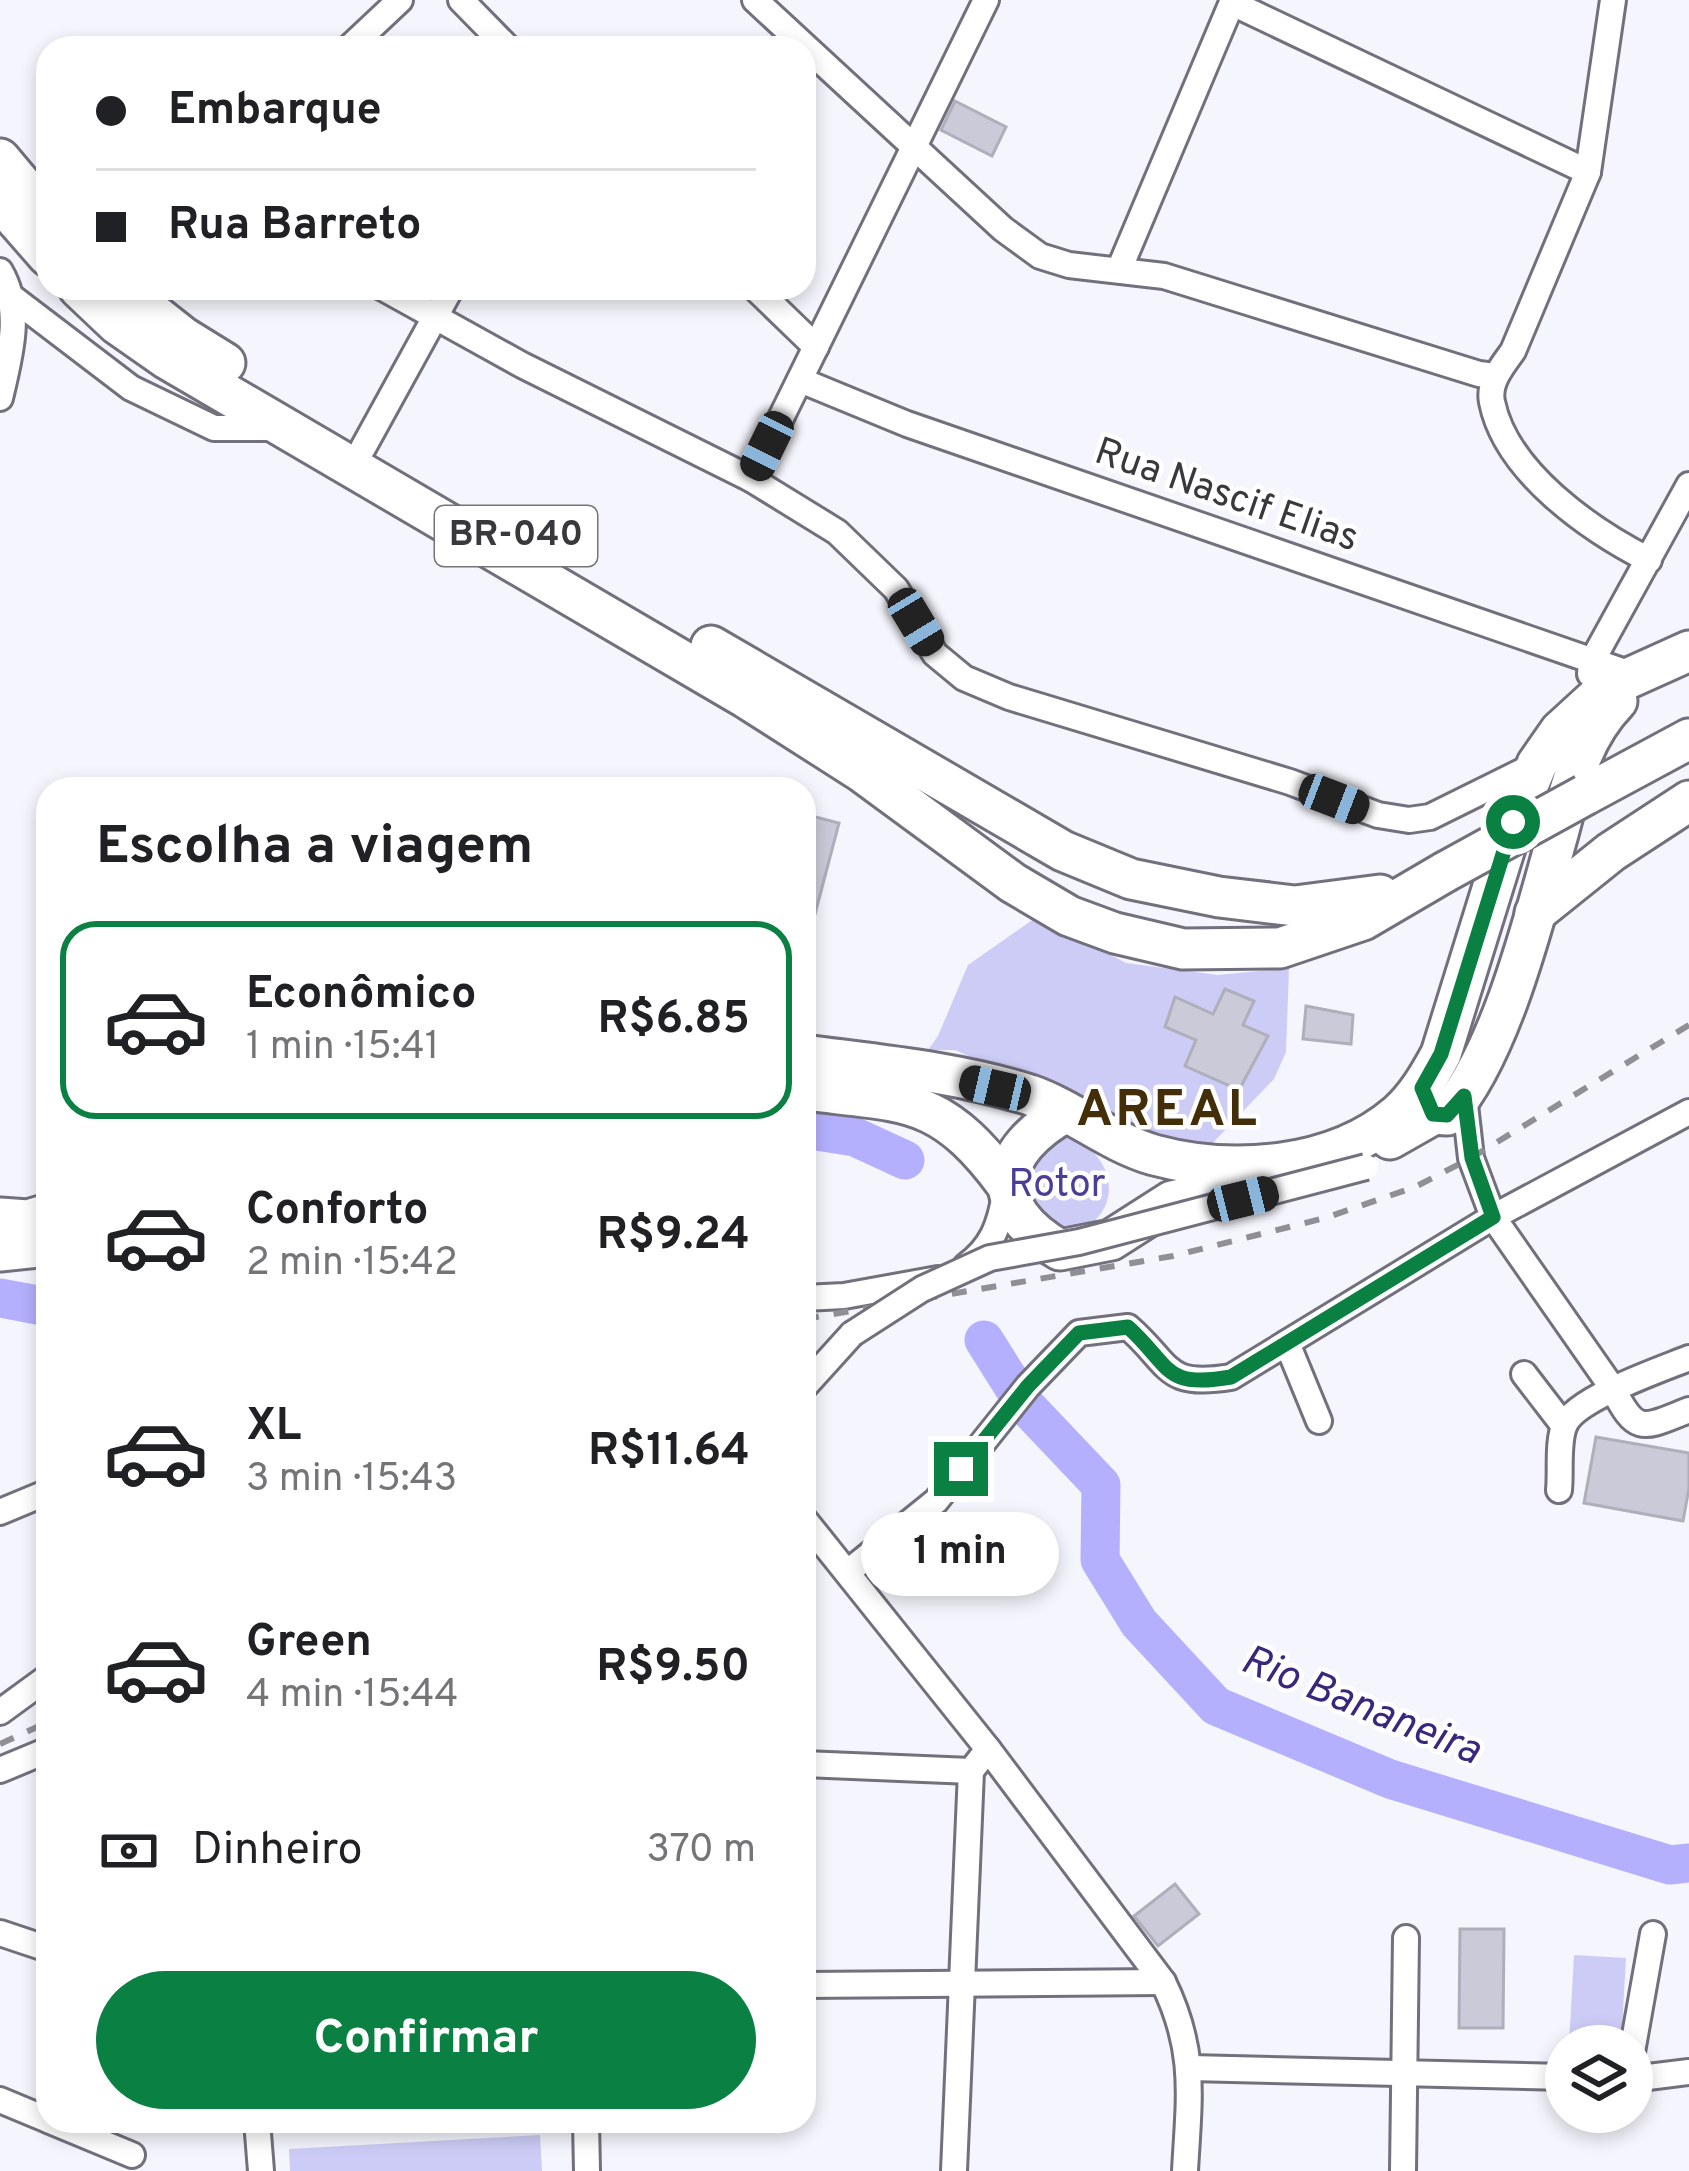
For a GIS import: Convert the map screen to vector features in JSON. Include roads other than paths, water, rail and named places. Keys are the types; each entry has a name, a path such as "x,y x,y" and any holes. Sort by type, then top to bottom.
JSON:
{"highway":[{"path":"0,159 36,202"},
{"path":"0,201 36,242"},
{"name":"BR-040","path":"92,300 167,359 746,698 862,772 1012,883 1070,916 1115,933 1183,949 1280,948 1363,920 1689,739"},
{"name":"BR-040","path":"136,300 183,337 363,448 1064,851 1131,879 1295,906 1364,900 1438,876"},
{"path":"1442,1103 1441,1054 1513,822 1538,764 1560,730 1613,704 1659,664"},
{"path":"816,1091 925,1109 966,1135 1007,1185 1028,1228 1060,1250 1112,1240 1172,1201 1346,1162 1442,1103 1478,1072 1535,914 1588,719"},
{"path":"1535,914 1611,852 1689,801"},
{"path":"1513,822 1534,814 1553,824 1558,834"},
{"path":"816,1057 925,1071 1030,1096 1154,1154 1234,1167 1275,1165 1322,1153 1367,1135 1398,1114 1442,1103"},
{"path":"1007,1185 1010,1164 1023,1143 1066,1112"},
{"path":"1112,1240 1135,1202 1131,1159 1119,1140"},
{"path":"0,1218 36,1218"},
{"path":"0,1251 36,1247"}],"street":[{"path":"362,36 400,0"},
{"path":"461,0 496,36"},
{"path":"754,0 793,36"},
{"path":"751,479 986,0"},
{"path":"1613,0 1588,172 1513,351 1495,376 1491,400 1515,453 1554,496 1618,544 1655,549 1689,535"},
{"path":"1119,270 1233,2 1588,172"},
{"path":"816,57 1003,229 1040,256 1069,265 1164,276 1495,376"},
{"path":"0,271 15,328 0,394"},
{"path":"9,295 131,388 214,428 288,428"},
{"path":"405,300 751,479 837,532 896,589 935,654 964,678 1009,698 1290,782 1378,815 1408,820 1430,817 1538,764"},
{"path":"363,448 444,300"},
{"path":"767,300 816,347"},
{"name":"Rua Nascif Elias","path":"800,380 907,424 1591,663 1659,664"},
{"path":"1588,719 1591,663 1689,485"},
{"path":"816,1374 852,1334 922,1289 990,1258 1079,1242 1366,1167 1404,1144 1442,1103 1472,1158 1493,1217 1613,1389 1628,1418 1638,1426 1648,1426 1689,1409"},
{"path":"848,1572 936,1501 1028,1386 1079,1333 1128,1327 1168,1372 1197,1383 1231,1377 1493,1217 1689,1112"},
{"path":"949,1277 991,1241 1000,1224 1007,1185"},
{"path":"816,1297 949,1277 1060,1250"},
{"path":"1287,1343 1319,1421"},
{"path":"1559,1490 1564,1426 1572,1415 1613,1389 1689,1358"},
{"path":"1524,1374 1564,1426"},
{"path":"0,1512 36,1497"},
{"path":"816,1533 988,1749 1163,1982 1181,2018 1190,2068 1185,2171"},
{"path":"0,1712 36,1686"},
{"path":"955,2171 971,1771 988,1749"},
{"path":"0,1771 36,1755"},
{"path":"816,1765 971,1771"},
{"path":"0,1933 36,1945"},
{"path":"1637,2025 1653,1934"},
{"path":"1402,2171 1406,1938"},
{"path":"816,1985 1163,1982"},
{"path":"1190,2068 1545,2077"},
{"path":"1653,2076 1689,2072"},
{"path":"0,2100 36,2115"},
{"path":"78,2133 132,2155"},
{"path":"258,2133 261,2171"},
{"path":"586,2133 587,2171"}],"waterway":[{"path":"816,1131 855,1137 905,1160"},
{"path":"0,1298 36,1305"},
{"name":"Rio Bananeira","path":"984,1340 1025,1405 1101,1485 1100,1560 1139,1623 1216,1706 1390,1779 1670,1865 1689,1863"}],"railway":[{"path":"816,1317 1173,1256 1325,1218 1415,1187 1471,1158 1689,1025"},
{"path":"0,1744 36,1728"}],"district":[{"name":"AREAL","path":"1168,1112"}],"park label":[{"name":"Rotor","path":"1057,1186"}]}
